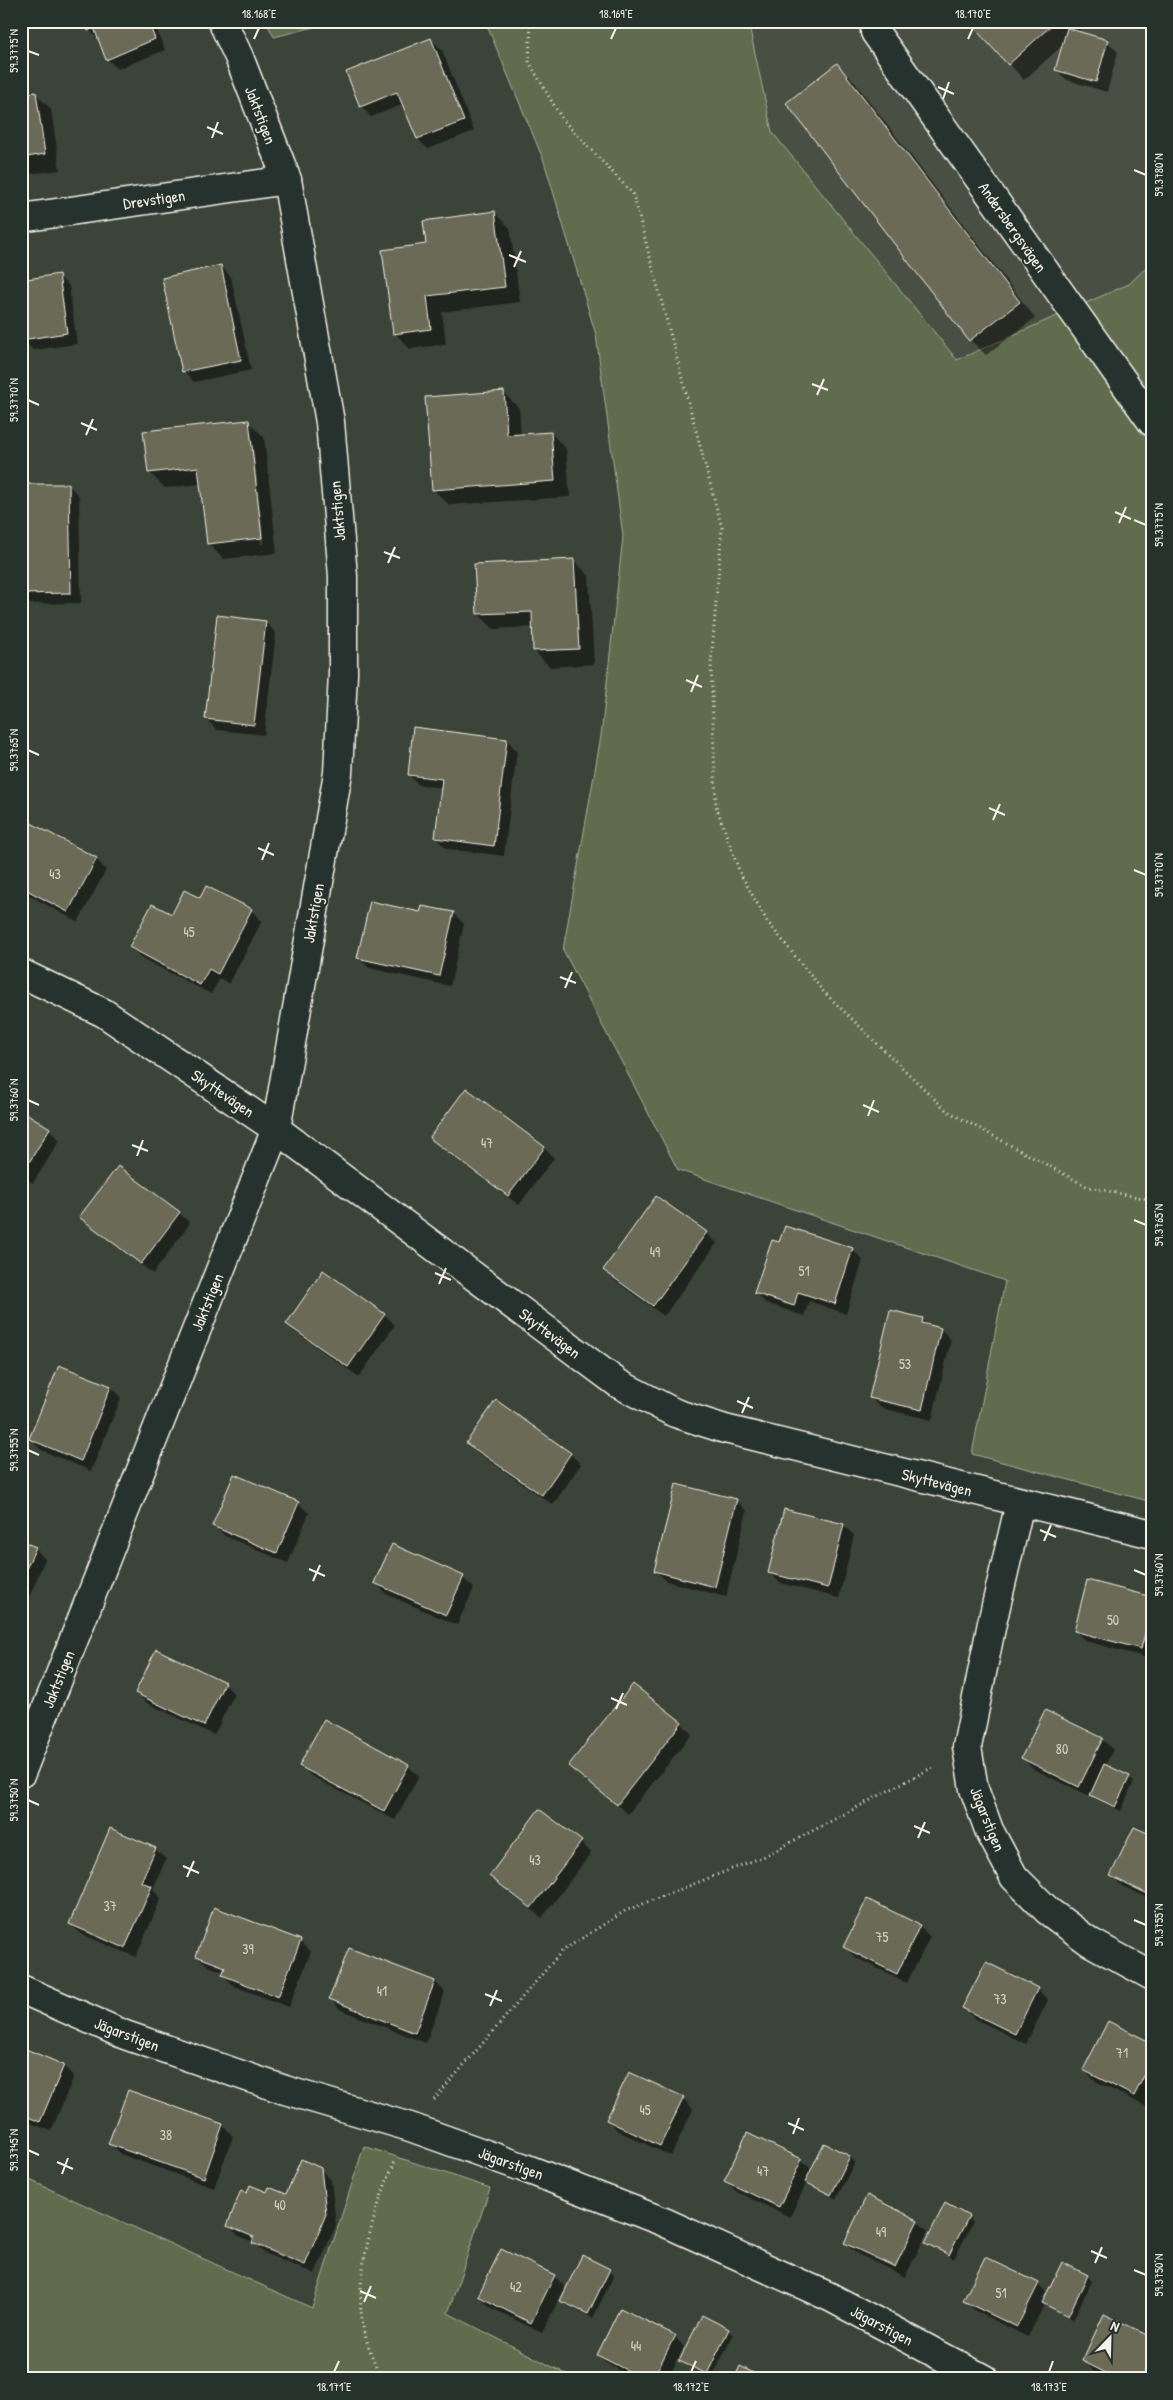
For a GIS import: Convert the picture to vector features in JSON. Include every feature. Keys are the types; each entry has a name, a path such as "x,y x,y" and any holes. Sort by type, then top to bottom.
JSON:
{"street":[{"name":"Jaktstigen","path":"21,1772 276,1129 338,774 343,674 343,576 330,422 287,180 239,57 222,21"},
{"name":"Andersbergsvägen","path":"875,32 1152,422"},
{"name":"Drevstigen","path":"21,218 287,180"},
{"name":"Skyttevägen","path":"21,973 104,1013 276,1129 619,1384 675,1413 724,1429 1152,1534"},
{"name":"Jägarstigen","path":"1020,1503 992,1623 967,1747 974,1789 989,1830 1014,1877 1048,1910 1090,1942 1152,1976"},
{"name":"Jägarstigen","path":"21,1989 125,2035 284,2090 410,2127 522,2166 664,2222 830,2297 984,2379"}],"path":[{"path":"531,21 529,62 562,119 633,194 722,528 711,664 716,806 740,873 767,921 823,991 947,1111 1088,1187 1152,1200"},
{"path":"383,2379 378,2372 362,2320 362,2271 379,2198 410,2127 484,2044 562,1951 625,1911 765,1856 923,1773 967,1747"}],"shaded area":[{"path":"748,21 1152,21 1152,262 1129,284 957,360 772,132"}],"green space":[{"path":"266,21 338,21 274,37"},
{"path":"485,21 748,21 772,132 957,360 1129,284 1152,262 1152,1502 972,1454 1005,1281 678,1170 563,950 601,736 623,536 596,335 544,161"},
{"path":"364,2146 490,2188 448,2313 576,2379 40,2379 21,2372 21,2176 312,2308"}],"building":[{"path":"84,21 148,21 155,39 106,60 94,28 88,31"},
{"path":"968,21 1056,21 1008,65"},
{"path":"1067,28 1108,40 1096,82 1055,70"},
{"path":"431,38 464,121 417,139 397,92 360,107 346,72"},
{"path":"837,63 1020,302 969,341 786,103"},
{"path":"36,92 45,154 21,158 21,94"},
{"path":"495,211 505,287 427,296 431,329 393,334 382,250 426,244 423,221"},
{"path":"221,265 241,360 182,372 162,278"},
{"path":"59,274 67,333 21,340 21,280"},
{"path":"504,391 507,435 551,432 555,481 432,490 425,397"},
{"path":"249,420 262,538 207,544 198,467 148,473 143,431"},
{"path":"21,484 69,484 71,593 21,594"},
{"path":"574,559 579,649 533,651 532,612 477,614 474,564"},
{"path":"217,615 266,621 254,725 205,719"},
{"path":"413,727 507,739 494,846 435,838 442,779 408,775"},
{"path":"31,823 97,858 68,912 21,887 21,841"},
{"path":"206,886 252,909 218,974 209,969 200,985 129,947 152,904 172,914 184,890 200,898"},
{"path":"370,901 420,912 422,906 454,912 439,976 357,958"},
{"path":"466,1088 545,1147 508,1196 429,1138"},
{"path":"21,1110 50,1128 22,1174 21,1173"},
{"path":"118,1166 180,1212 141,1264 79,1217"},
{"path":"656,1196 707,1232 653,1306 603,1270"},
{"path":"785,1226 853,1248 835,1304 798,1292 794,1306 754,1293 772,1240 779,1242"},
{"path":"323,1270 385,1314 348,1367 286,1324"},
{"path":"890,1310 923,1318 922,1323 941,1328 922,1410 869,1398"},
{"path":"59,1365 111,1386 81,1461 29,1439"},
{"path":"496,1400 571,1453 542,1495 466,1443"},
{"path":"234,1474 299,1502 277,1553 212,1526"},
{"path":"676,1484 737,1499 715,1587 654,1571"},
{"path":"784,1509 844,1524 828,1588 768,1573"},
{"path":"21,1541 36,1547 21,1580"},
{"path":"392,1544 464,1576 446,1615 374,1583"},
{"path":"1087,1580 1152,1597 1152,1606 1141,1649 1074,1631"},
{"path":"156,1649 225,1682 204,1726 135,1693"},
{"path":"633,1684 682,1722 617,1805 568,1766"},
{"path":"1045,1710 1103,1738 1079,1787 1021,1758"},
{"path":"324,1719 409,1765 384,1811 299,1766"},
{"path":"1104,1764 1130,1776 1115,1807 1090,1795"},
{"path":"539,1809 582,1841 531,1908 489,1876"},
{"path":"1134,1827 1152,1835 1152,1896 1110,1876"},
{"path":"110,1828 156,1848 141,1882 152,1886 125,1948 69,1924"},
{"path":"867,1899 920,1925 897,1974 843,1947"},
{"path":"214,1907 301,1940 278,1997 222,1975 225,1967 196,1956"},
{"path":"349,1948 435,1981 415,2033 329,1999"},
{"path":"986,1962 1038,1988 1015,2034 962,2008"},
{"path":"1108,2021 1152,2043 1152,2060 1134,2096 1083,2070"},
{"path":"21,2047 64,2065 40,2122 21,2114"},
{"path":"629,2072 684,2097 660,2146 606,2120"},
{"path":"128,2090 223,2124 204,2178 108,2144"},
{"path":"747,2133 802,2159 779,2207 724,2181"},
{"path":"824,2143 850,2156 831,2195 805,2182"},
{"path":"301,2159 321,2168 326,2214 305,2265 252,2243 254,2237 227,2226 241,2190 247,2193 250,2185 267,2192 269,2187 286,2194"},
{"path":"867,2195 918,2220 895,2267 844,2243"},
{"path":"945,2203 969,2216 949,2255 925,2243"},
{"path":"501,2249 555,2275 531,2323 478,2296"},
{"path":"582,2255 610,2269 588,2314 560,2301"},
{"path":"985,2257 1039,2283 1017,2327 963,2301"},
{"path":"1062,2262 1088,2275 1068,2316 1042,2303"},
{"path":"620,2308 675,2335 653,2379 644,2379 597,2355"},
{"path":"1104,2314 1152,2337 1152,2356 1141,2379 1118,2379 1082,2361"},
{"path":"702,2315 729,2329 707,2374 679,2361"},
{"path":"740,2366 765,2379 734,2379"}]}
